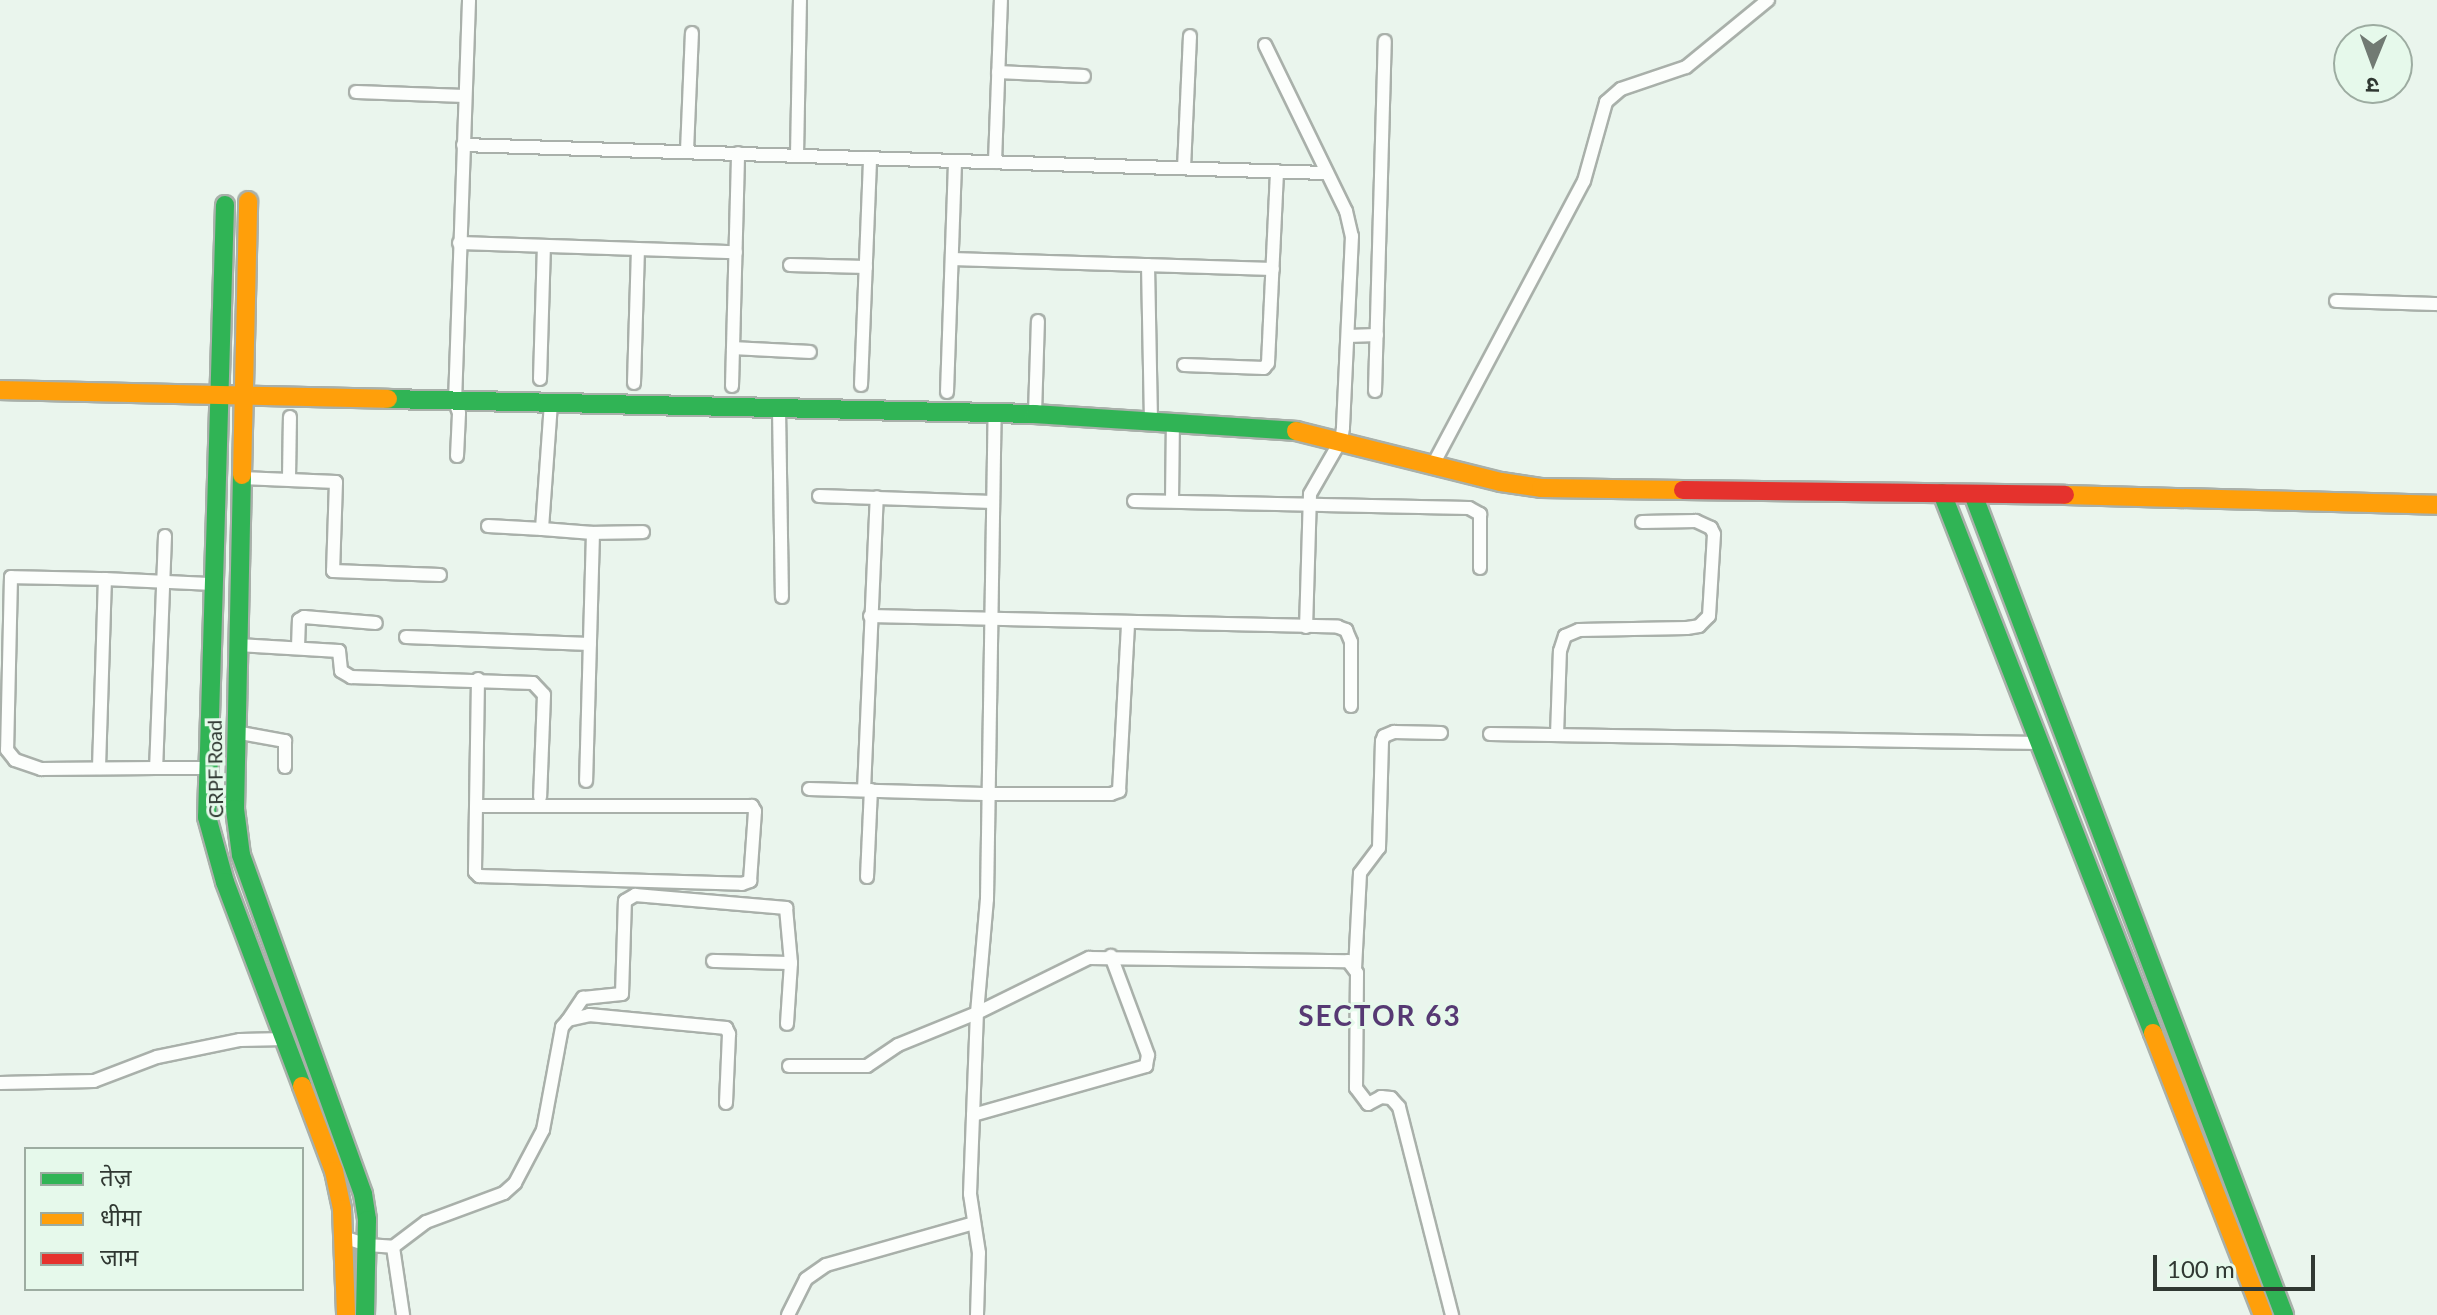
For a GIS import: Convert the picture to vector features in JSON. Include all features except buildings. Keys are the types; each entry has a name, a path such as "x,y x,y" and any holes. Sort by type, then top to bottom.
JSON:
{"street":[{"path":"457,456 459,413 455,402 459,243 469,0"},
{"path":"797,155 800,0"},
{"path":"995,162 1001,0"},
{"path":"1434,463 1584,181 1606,102 1621,89 1666,77 1686,67 1768,0"},
{"path":"687,151 692,33"},
{"path":"1184,168 1190,36"},
{"path":"1375,391 1385,41"},
{"path":"1265,45 1346,211 1352,236 1341,440 1312,486 1309,502 1306,627"},
{"path":"998,72 1084,76"},
{"path":"356,92 465,96"},
{"path":"463,145 1327,173"},
{"path":"732,386 738,153"},
{"path":"861,385 870,158"},
{"path":"947,392 955,161"},
{"path":"1184,365 1264,368 1268,363 1277,171"},
{"name":"CRPF Road","path":"248,201 235,809 241,855 363,1194 367,1245 365,1315"},
{"path":"225,205 207,817 213,843 334,1171 342,1209 346,1315"},
{"path":"459,243 736,252"},
{"path":"540,379 544,246"},
{"path":"634,383 638,249"},
{"path":"952,259 1273,269"},
{"path":"790,265 866,267"},
{"path":"1148,265 1151,422"},
{"path":"2336,301 2437,304"},
{"path":"1035,414 1038,321"},
{"path":"1348,336 1377,335"},
{"path":"733,348 810,352"},
{"path":"0,390 1035,414 1288,429 1501,482 1541,488 2209,497 2437,505"},
{"path":"542,529 551,403"},
{"path":"779,409 782,597"},
{"path":"977,1315 979,1253 970,1194 977,1013 987,899 991,794 995,413"},
{"path":"289,478 290,417"},
{"path":"1172,500 1173,422"},
{"path":"242,478 336,482 333,571 440,575"},
{"path":"1942,493 2263,1315"},
{"path":"1973,494 2284,1315"},
{"path":"819,496 993,502"},
{"path":"867,877 870,616 877,497"},
{"path":"1134,501 1309,502 1476,510 1481,522 1480,568"},
{"path":"1557,735 1560,651 1565,636 1579,630 1687,628 1699,626 1709,616 1714,534 1711,528 1696,521 1642,522"},
{"path":"488,526 593,533 643,532"},
{"path":"586,781 593,533"},
{"path":"156,768 165,536"},
{"path":"207,768 27,766 7,750 5,740 11,577 213,584"},
{"path":"99,768 105,579"},
{"path":"870,616 1338,627 1350,634 1351,706"},
{"path":"298,647 299,620 304,617 376,623"},
{"path":"809,789 991,794 1111,794 1119,791 1128,624"},
{"path":"406,637 590,644"},
{"path":"238,645 339,651 341,671 351,677 525,680 539,687 544,695 540,797"},
{"path":"478,679 475,872 484,879 742,884 750,881 755,811 752,806 478,806"},
{"path":"235,732 285,741 285,767"},
{"path":"1441,733 1394,732 1384,736 1382,741 1379,848 1360,873 1355,969 1356,1088 1368,1104 1381,1097 1391,1098 1399,1107 1452,1315"},
{"path":"1490,734 2040,743"},
{"path":"343,1237 367,1245 393,1247 426,1222 496,1197 515,1183 543,1130 562,1027 583,998 622,994 625,901 635,895 779,905 788,914 791,963 787,1024"},
{"path":"789,1066 867,1066 898,1045 977,1013 1077,961 1111,956 1340,959 1355,969"},
{"path":"973,1115 1146,1066 1148,1055 1111,956"},
{"path":"713,961 791,963"},
{"path":"568,1020 589,1015 726,1028 729,1034 726,1103"},
{"path":"0,1083 94,1081 157,1057 240,1040 285,1039"},
{"path":"788,1315 806,1279 826,1265 974,1223"},
{"path":"393,1247 403,1315"}],"traffic: fast":[{"path":"225,205 207,817 225,882 302,1086"},
{"path":"388,399 1035,414 1296,431"},
{"path":"242,475 235,809 241,855 363,1194 367,1220 365,1315"},
{"path":"1942,493 2153,1033"},
{"path":"1973,494 2284,1315"}],"traffic: slow":[{"path":"242,475 248,201"},
{"path":"0,390 388,399"},
{"path":"1296,431 1501,482 1541,488 1683,490"},
{"path":"2065,495 2437,505"},
{"path":"2153,1033 2263,1315"},
{"path":"302,1086 334,1171 342,1209 346,1315"}],"traffic: jam":[{"path":"1683,490 2065,495"}],"district":[{"name":"SECTOR 63","path":"1380,1015"}]}
